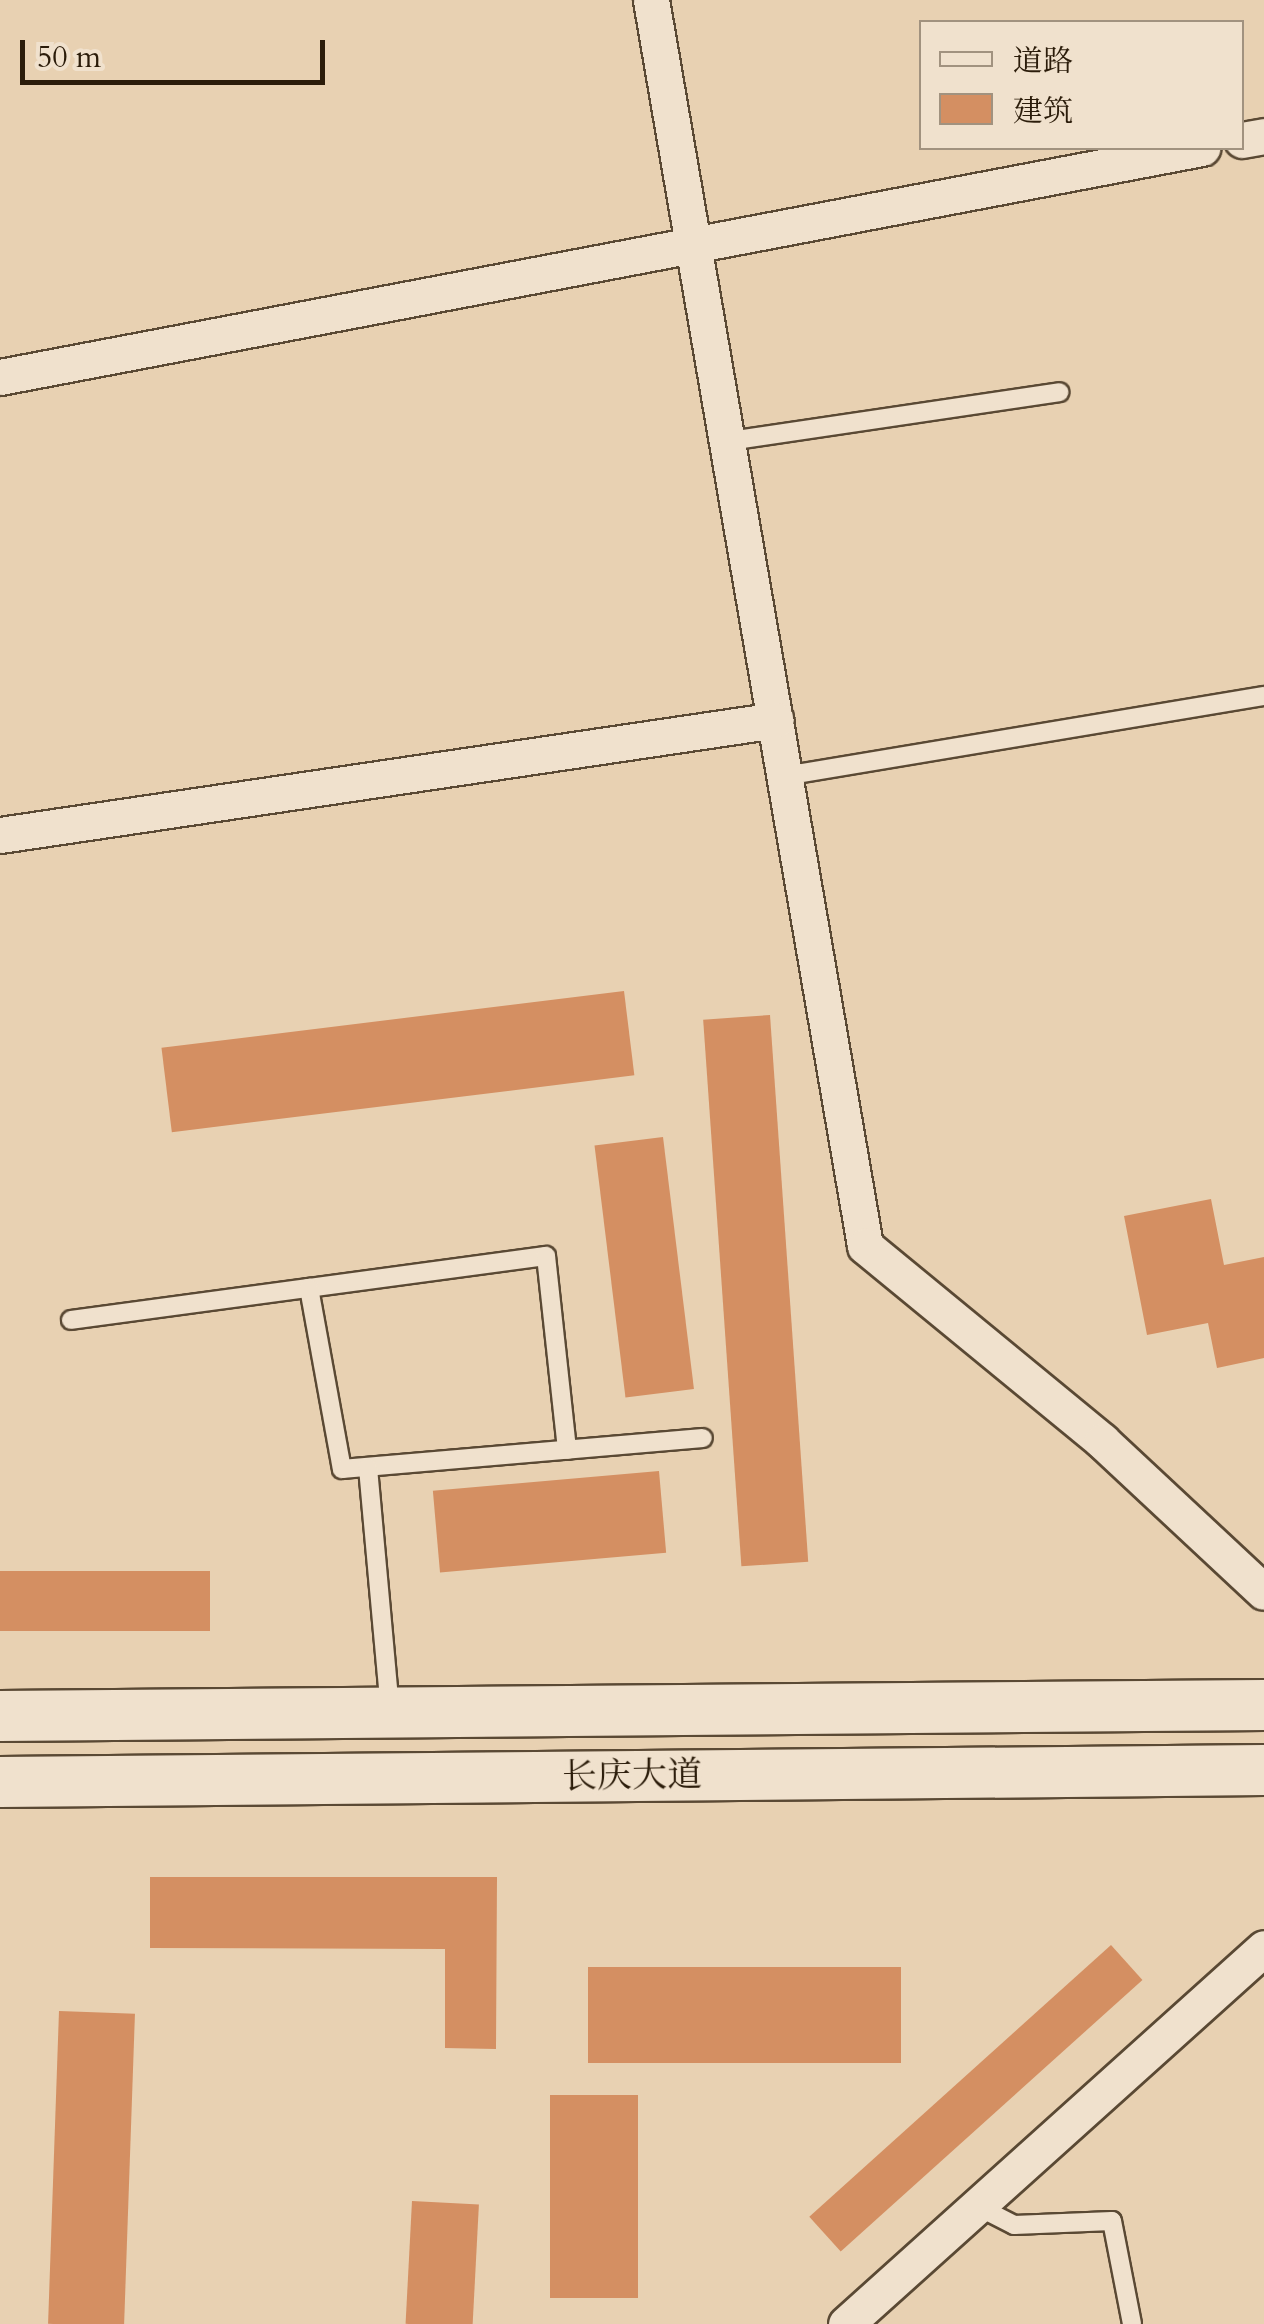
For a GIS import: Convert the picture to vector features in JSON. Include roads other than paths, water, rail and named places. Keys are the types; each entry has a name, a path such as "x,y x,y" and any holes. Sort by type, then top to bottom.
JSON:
{"main road":[{"name":"长庆大道","path":"0,1716 1264,1705"},
{"name":"长庆大道","path":"0,1782 1264,1770"}],"street":[{"path":"652,0 865,1246 1102,1441 1264,1592"},
{"path":"0,377 1192,150"},
{"path":"0,835 776,720"},
{"path":"846,2324 1264,1948"}],"lane":[{"path":"729,441 1059,392"},
{"path":"785,776 1264,696"},
{"path":"70,1320 546,1256 568,1450"},
{"path":"309,1288 342,1469 703,1438"},
{"path":"368,1468 390,1712"},
{"path":"975,2205 1014,2225 1112,2222 1132,2324"}]}
